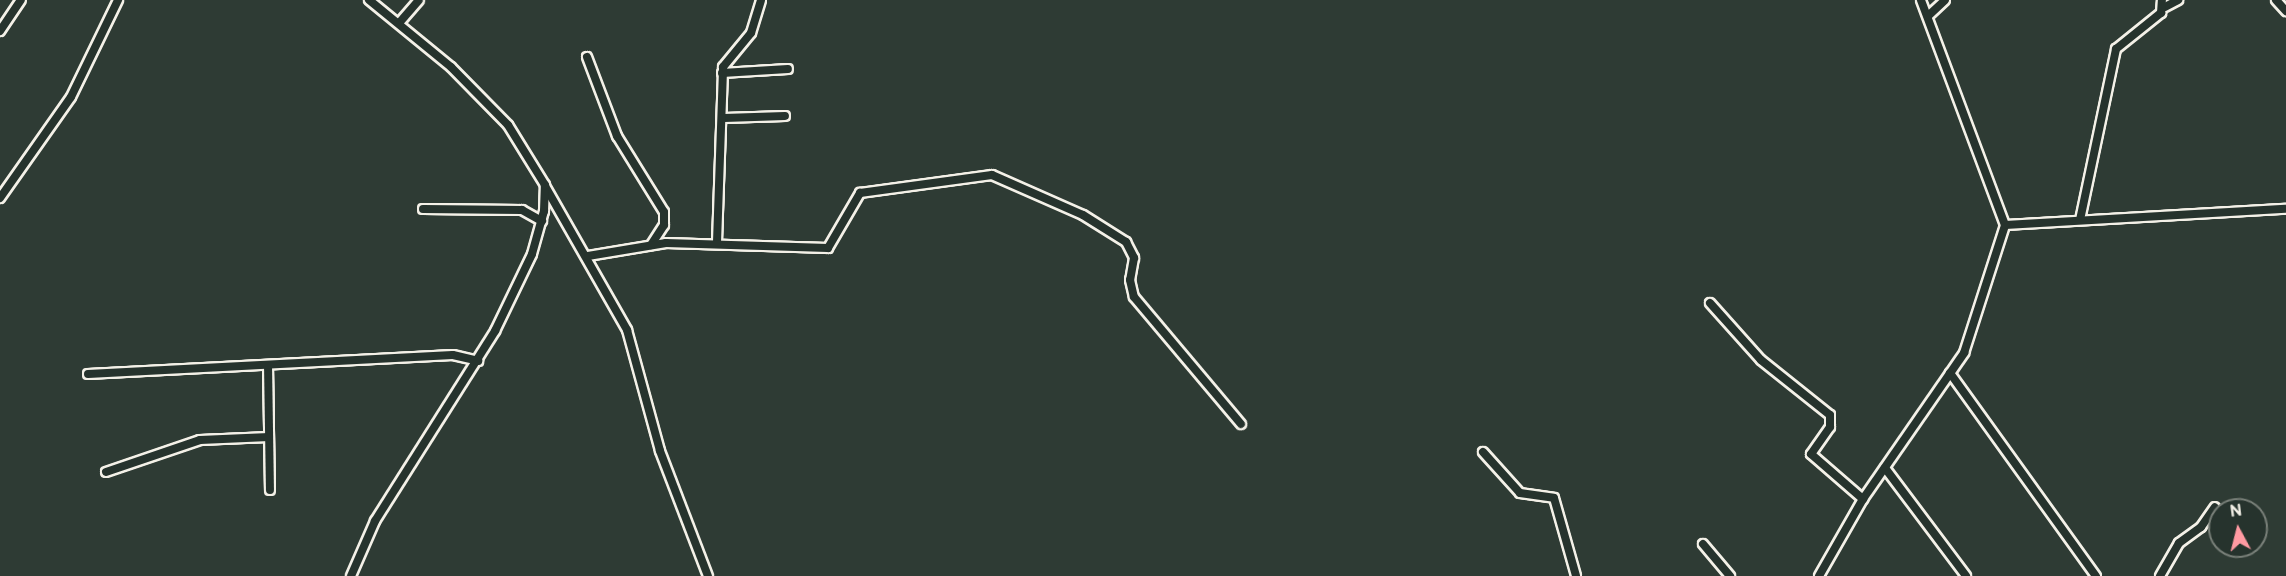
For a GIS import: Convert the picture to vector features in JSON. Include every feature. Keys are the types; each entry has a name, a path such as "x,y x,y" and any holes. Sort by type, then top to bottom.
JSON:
{"street":[{"path":"0,31 21,0"},
{"path":"0,198 71,97 118,0"},
{"path":"369,0 399,23 502,118 588,256 632,342 660,451 708,576"},
{"path":"399,23 419,0"},
{"path":"717,242 718,142 724,118 722,73 725,61 751,33 761,0"},
{"path":"1819,576 1863,499 1950,374 1981,309 2005,225 1921,0"},
{"path":"1928,16 1945,0"},
{"path":"2080,220 2116,49 2163,4 2178,0"},
{"path":"2276,0 2286,10"},
{"path":"587,57 617,136 664,212 664,225 651,244"},
{"path":"722,73 788,69"},
{"path":"724,118 785,116"},
{"path":"588,256 651,244 717,242 828,248 860,193 969,175 999,177 1083,215 1126,242 1134,258 1130,280 1134,297 1241,424"},
{"path":"351,576 375,521 477,361 512,300 542,221 545,185"},
{"path":"423,209 522,210 542,221"},
{"path":"2005,225 2286,209"},
{"path":"1710,303 1761,360 1830,415 1830,427 1810,454 1863,499"},
{"path":"88,374 453,355 477,361"},
{"path":"267,364 270,490"},
{"path":"1950,374 2096,576"},
{"path":"106,472 200,440 269,437"},
{"path":"1483,452 1520,493 1554,498 1576,576"},
{"path":"1885,468 1966,576"},
{"path":"2160,576 2179,543 2208,514"},
{"path":"1703,544 1730,576"}]}
